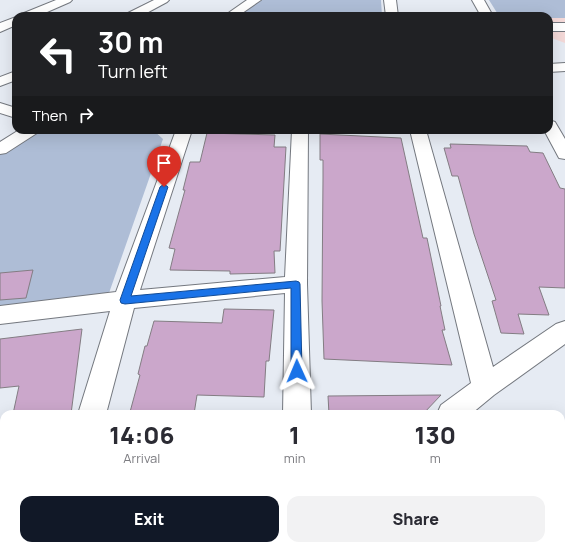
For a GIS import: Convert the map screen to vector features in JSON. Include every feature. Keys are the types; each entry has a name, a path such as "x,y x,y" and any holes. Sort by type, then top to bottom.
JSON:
{"street":[{"path":"38,12 66,0"},
{"path":"140,12 163,0"},
{"path":"236,12 255,0"},
{"path":"390,0 392,12"},
{"path":"478,0 485,12"},
{"path":"0,28 12,23"},
{"path":"553,27 565,27"},
{"path":"553,68 565,67"},
{"path":"0,82 12,77"},
{"path":"0,108 12,112"},
{"path":"553,127 565,154"},
{"path":"0,149 24,134"},
{"path":"93,410 125,300 183,134"},
{"path":"297,410 296,284 300,134"},
{"path":"419,134 485,387"},
{"path":"0,315 125,300 296,284"},
{"path":"456,410 485,387 565,331"}],"shaded area":[{"path":"262,0 381,0 382,12 244,12"},
{"path":"489,0 565,0 565,18 553,18 553,12 496,12"},
{"path":"553,18 565,18 565,43 553,38"},
{"path":"30,134 157,134 163,139 109,293 0,306 0,153"}],"building":[{"path":"207,134 275,135 274,147 286,147 280,251 274,251 275,273 230,274 230,271 170,270 175,249 169,248 185,190 183,190 190,162 200,162"},
{"path":"320,134 401,138 423,238 427,238 445,330 442,330 452,365 324,359 322,301 323,160 320,160"},
{"path":"450,144 527,146 530,152 543,153 560,188 565,189 565,288 539,287 549,315 518,314 524,334 501,333 492,301 496,300 474,234 458,176 452,176 444,148 451,148"},
{"path":"33,270 26,298 0,300 0,273"},
{"path":"224,309 274,310 269,361 266,361 264,397 197,395 195,410 131,410 140,375 138,374 145,346 147,346 154,321 222,323"},
{"path":"82,329 72,410 14,410 19,386 0,388 0,339"},
{"path":"441,395 427,410 329,410 328,396"}],"route":[{"path":"164,187 125,300 296,284 297,371"}]}
